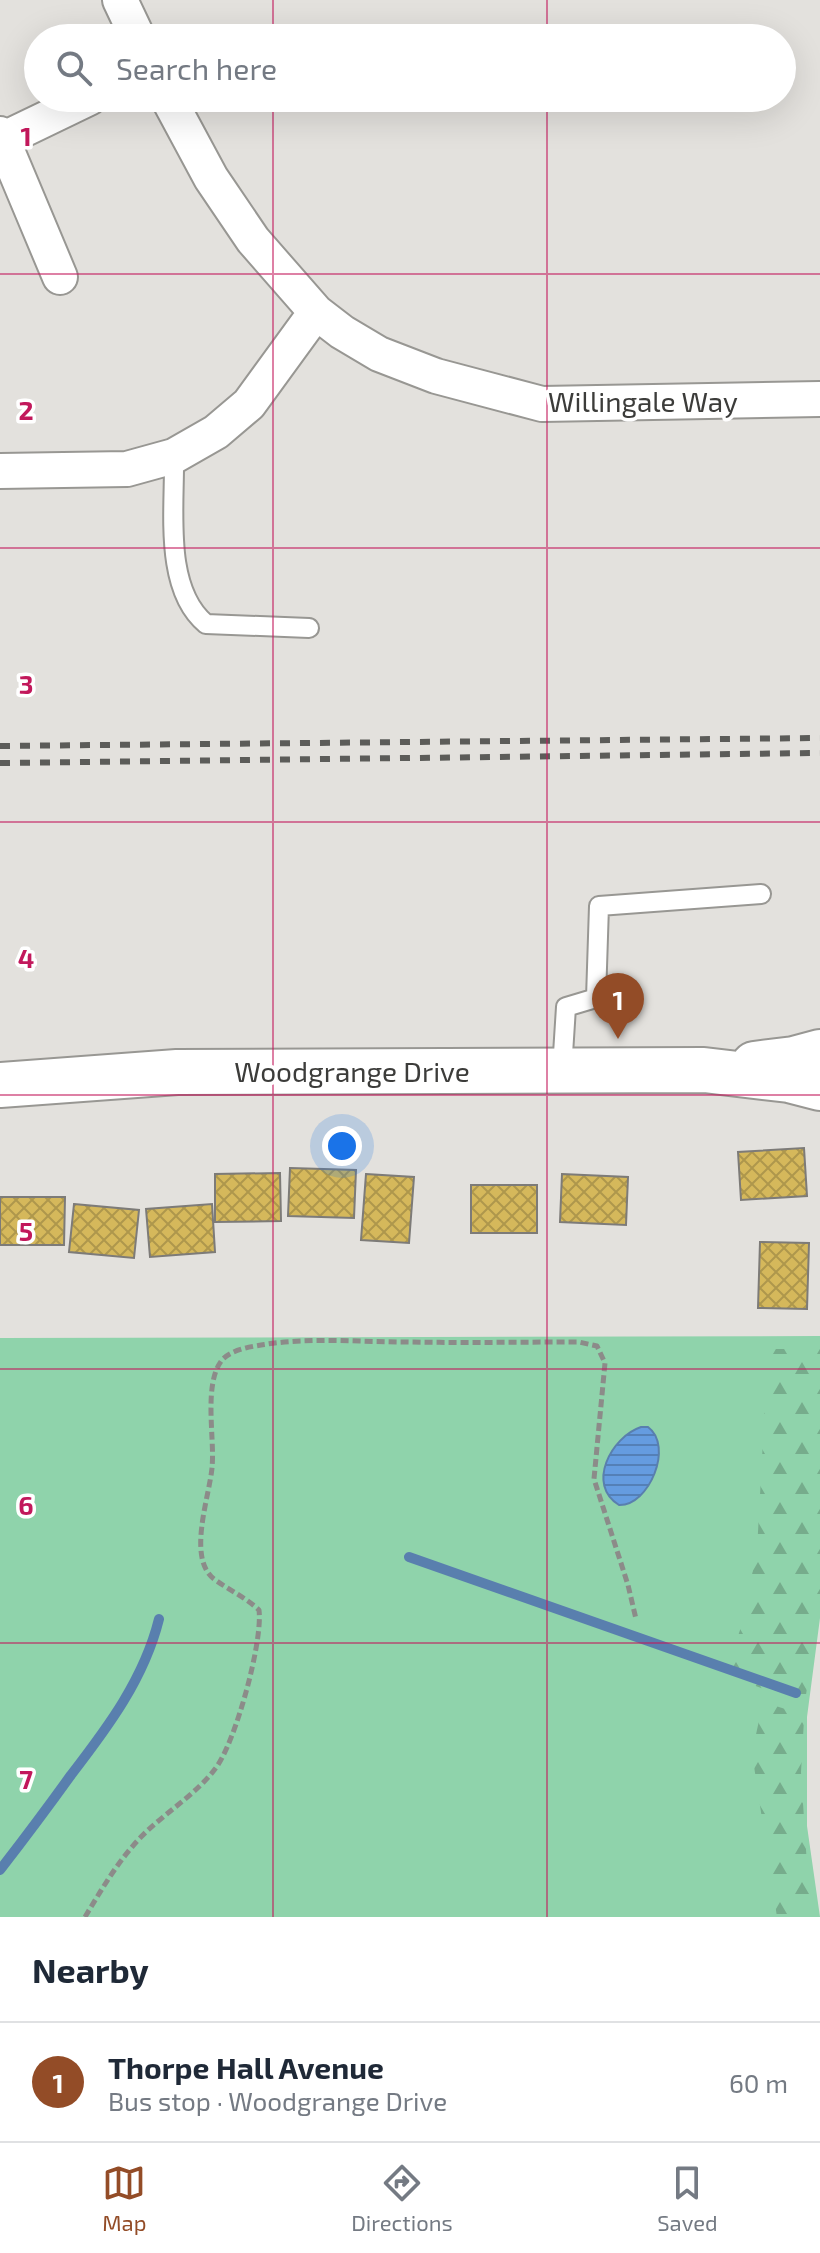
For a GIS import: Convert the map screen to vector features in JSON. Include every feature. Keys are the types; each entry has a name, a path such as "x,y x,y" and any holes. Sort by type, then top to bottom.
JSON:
{"street":[{"path":"120,0 131,24"},
{"path":"57,112 1,137 60,277"},
{"name":"Willingale Way","path":"176,112 211,178 253,240 316,312 379,354 436,376 542,404 820,399"},
{"path":"0,471 127,469 174,456 216,432 249,404 316,312"},
{"name":"Woodgrange Drive","path":"704,1070 794,1059 820,1052"},
{"name":"Woodgrange Drive","path":"0,1085 177,1072 704,1070 789,1080 820,1088"}],"lane":[{"path":"174,456 175,561 185,600 194,614 206,624 309,628"},
{"path":"562,1070 566,1007 596,998 599,906 761,894"}],"path":[{"path":"85,1917 128,1852 216,1769 229,1744 258,1639 259,1610 212,1578 202,1563 200,1543 212,1465 212,1384 224,1358 262,1345 314,1341 579,1342 597,1346 605,1363 594,1479 636,1619"}],"green space":[{"path":"820,1336 820,1618 807,1717 807,1826 820,1917 0,1917 0,1338"},
{"path":"768,1349 820,1349 820,1595 805,1702 801,1772 807,1865 816,1917 777,1917 752,1753 763,1702 798,1713 804,1708 800,1702 725,1675 742,1624 757,1550"}],"water":[{"path":"641,1427 648,1427 655,1436 659,1447 658,1460 648,1486 640,1496 630,1503 619,1505 604,1486 606,1462 620,1441"}],"building":[{"path":"804,1148 807,1196 741,1200 738,1152"},
{"path":"290,1168 356,1170 354,1218 288,1216"},
{"path":"280,1173 281,1221 215,1222 215,1174"},
{"path":"366,1174 414,1177 409,1243 361,1240"},
{"path":"562,1174 628,1177 626,1225 560,1222"},
{"path":"471,1185 537,1185 537,1233 471,1233"},
{"path":"0,1197 65,1197 64,1245 0,1245"},
{"path":"74,1204 139,1210 134,1258 69,1252"},
{"path":"212,1204 215,1252 150,1257 146,1209"},
{"path":"760,1242 809,1243 807,1309 758,1308"}],"waterway":[{"path":"409,1557 796,1693"},
{"path":"0,1870 123,1702 144,1662 159,1619"}],"railway":[{"path":"0,746 820,738"},
{"path":"0,763 820,753"}],"place":[{"name":"Thorpe Hall Avenue","path":"618,1039"}]}
